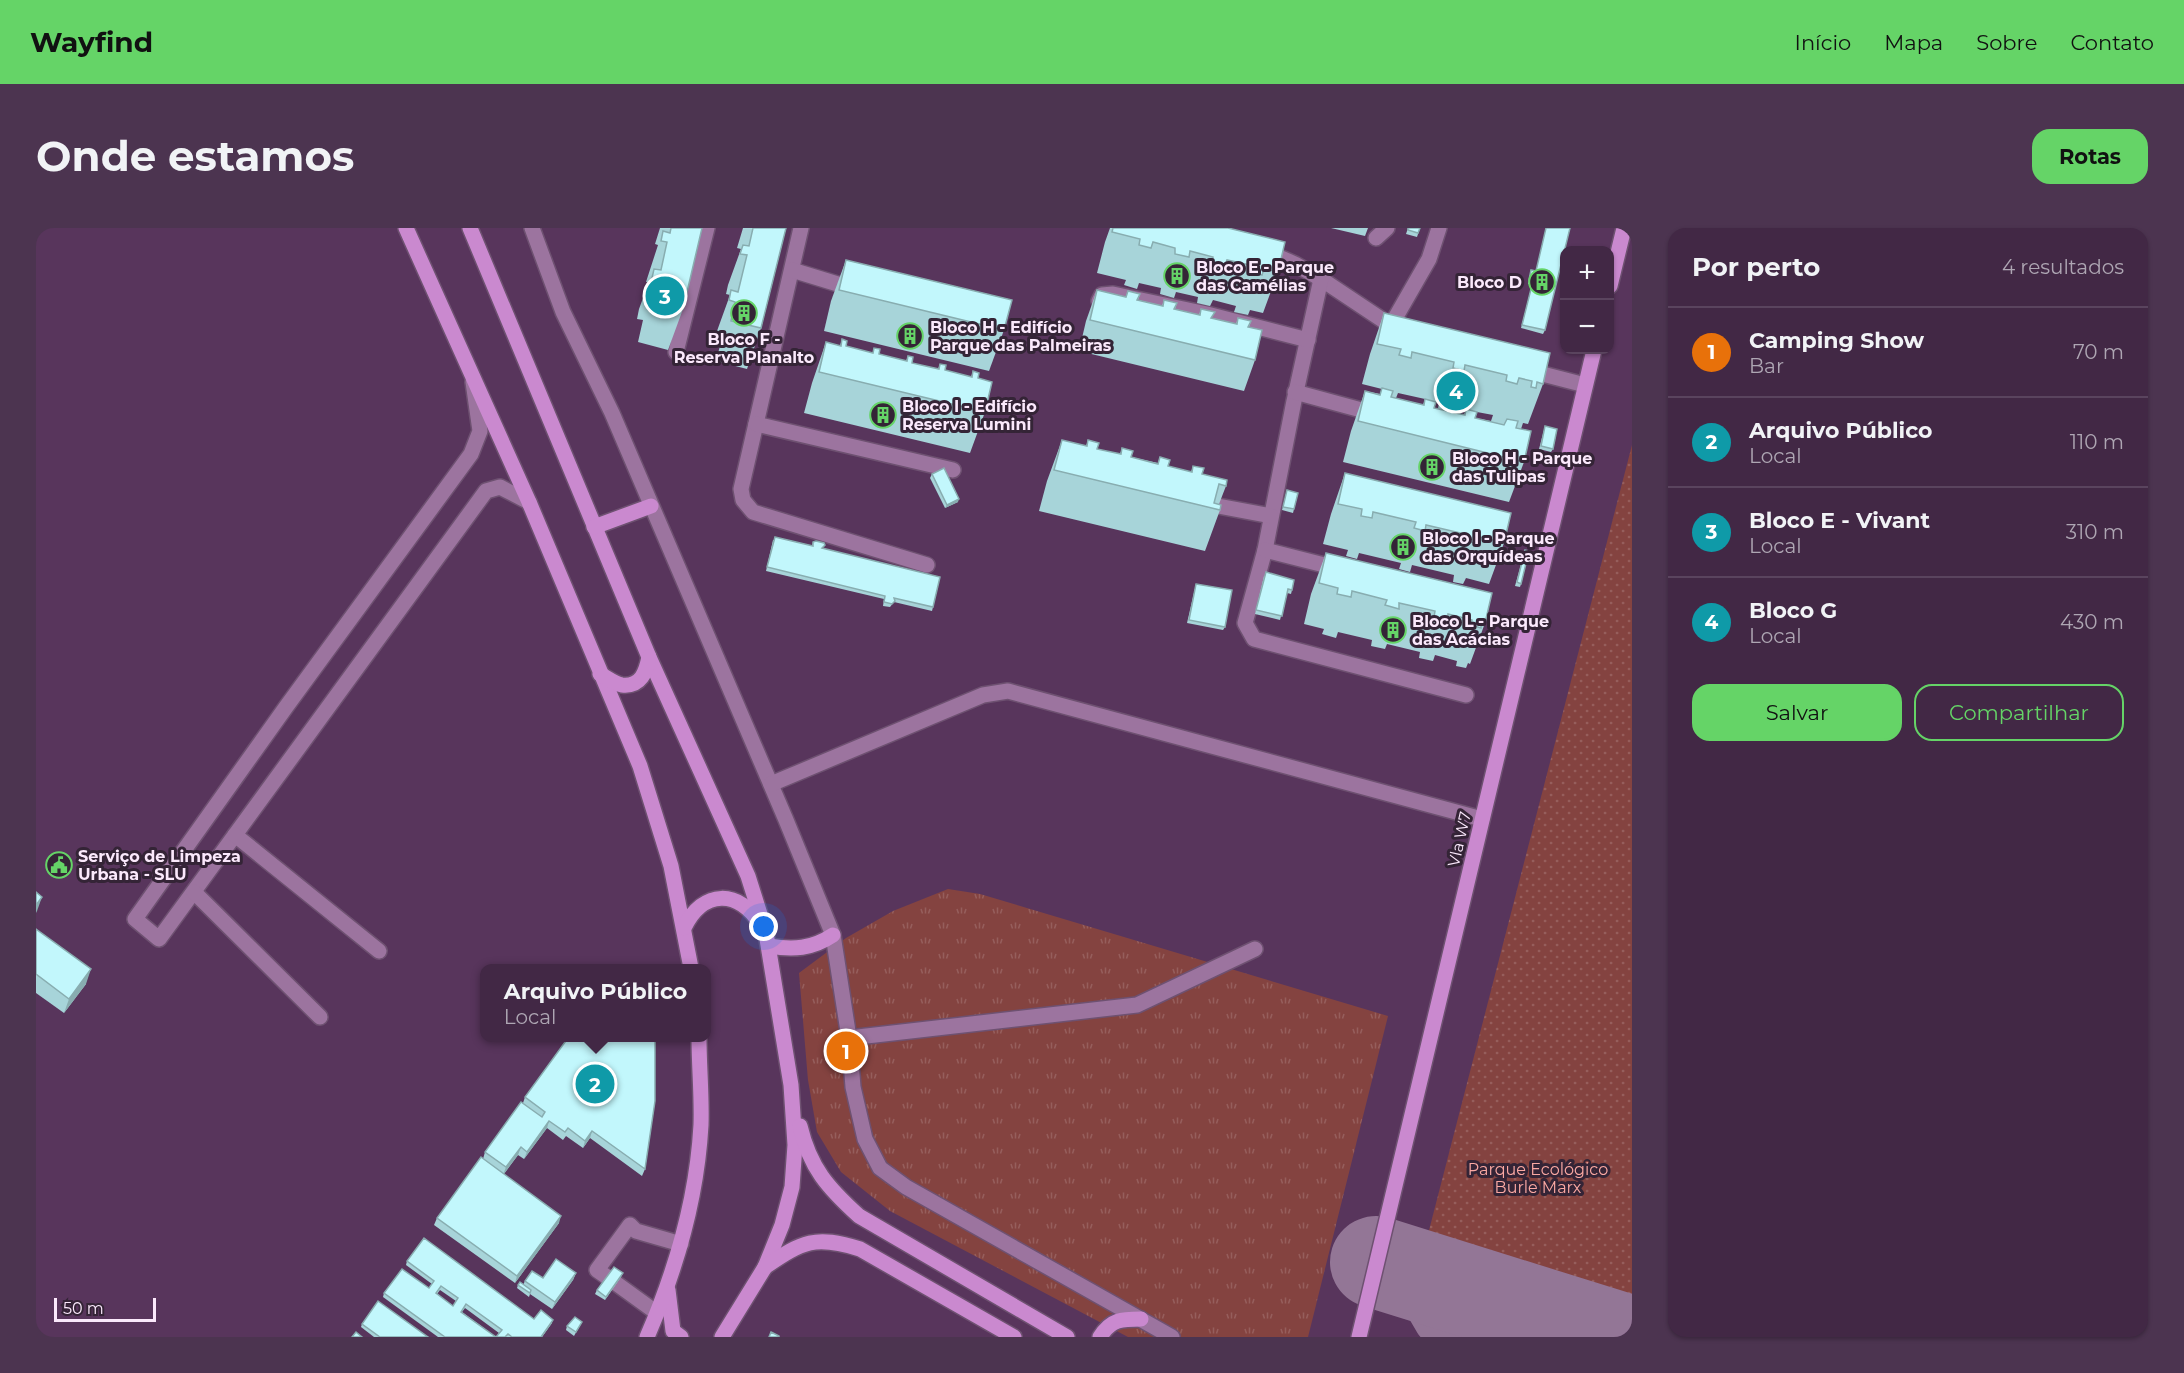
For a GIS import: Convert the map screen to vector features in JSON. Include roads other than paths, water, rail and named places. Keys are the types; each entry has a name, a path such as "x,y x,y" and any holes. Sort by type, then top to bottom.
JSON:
{"main road":[{"path":"406,228 473,382 529,502 640,766 671,866 690,964"},
{"path":"470,228 649,657 748,876 768,940 791,1086 804,1141 814,1166 834,1194 859,1216 1067,1337"},
{"path":"1614,269 1624,228"},
{"name":"Vla W7","path":"1359,1337 1593,354"},
{"path":"594,527 651,506"},
{"path":"600,674 622,685 638,682 646,674 649,657"},
{"path":"684,928 695,909 706,902 720,898 735,902 754,915 768,940 800,949 819,944 833,934"},
{"path":"647,1337 668,1287 681,1244 694,1183 701,1124 699,1042"},
{"path":"711,1337 725,1332 765,1267 782,1225 792,1187 795,1145 791,1086"},
{"path":"765,1267 794,1248 812,1242 836,1241 860,1249 1014,1337"},
{"path":"668,1287 673,1331 681,1337"},
{"path":"1100,1337 1104,1330 1120,1319 1141,1319"}],"street":[{"path":"532,228 563,312 612,413 833,934 849,1038 853,1087 865,1139 880,1168 906,1187 1172,1337"},
{"path":"676,352 707,228"},
{"path":"801,228 741,489 743,500 753,512 927,565"},
{"path":"1390,327 1429,259 1439,228"},
{"path":"1251,245 1295,264 1321,279 1390,327 1412,338"},
{"path":"792,270 864,292"},
{"path":"1321,279 1295,392 1265,550 1245,623 1254,639 1466,695"},
{"path":"1112,311 1104,309 1099,301 1102,295 1113,294 1139,298 1308,340"},
{"path":"1510,366 1586,385"},
{"path":"473,382 480,431 471,454 135,919 159,939 486,491 500,487 529,502"},
{"path":"1295,392 1387,417"},
{"path":"756,424 953,470"},
{"path":"1191,500 1271,516"},
{"path":"1265,550 1354,573"},
{"path":"771,784 983,695 1008,691 1482,819"},
{"path":"235,835 379,951"},
{"path":"194,892 320,1017"},
{"path":"849,1038 1137,1005 1255,949"},
{"path":"657,1313 597,1270 630,1225 636,1231 681,1244"}],"place":[{"name":"Bloco E - Parque das Camélias","path":"1177,276"},
{"name":"Bloco D","path":"1542,282"},
{"name":"Bloco E - Vivant","path":"665,296"},
{"name":"Bloco F - Reserva Planalto","path":"744,313"},
{"name":"Bloco H - Edifício Parque das Palmeiras","path":"910,336"},
{"name":"Bloco G","path":"1456,391"},
{"name":"Bloco I - Edifício Reserva Lumini","path":"883,415"},
{"name":"Bloco H - Parque das Tulipas","path":"1432,467"},
{"name":"Bloco I - Parque das Orquídeas","path":"1403,547"},
{"name":"Bloco L - Parque das Acácias","path":"1393,630"},
{"name":"Serviço de Limpeza Urbana - SLU","path":"59,865"},
{"name":"Camping Show","path":"846,1051"},
{"name":"Arquivo Público","path":"595,1084"}],"park label":[{"name":"Parque Ecológico Burle Marx","path":"1538,1178"}]}
